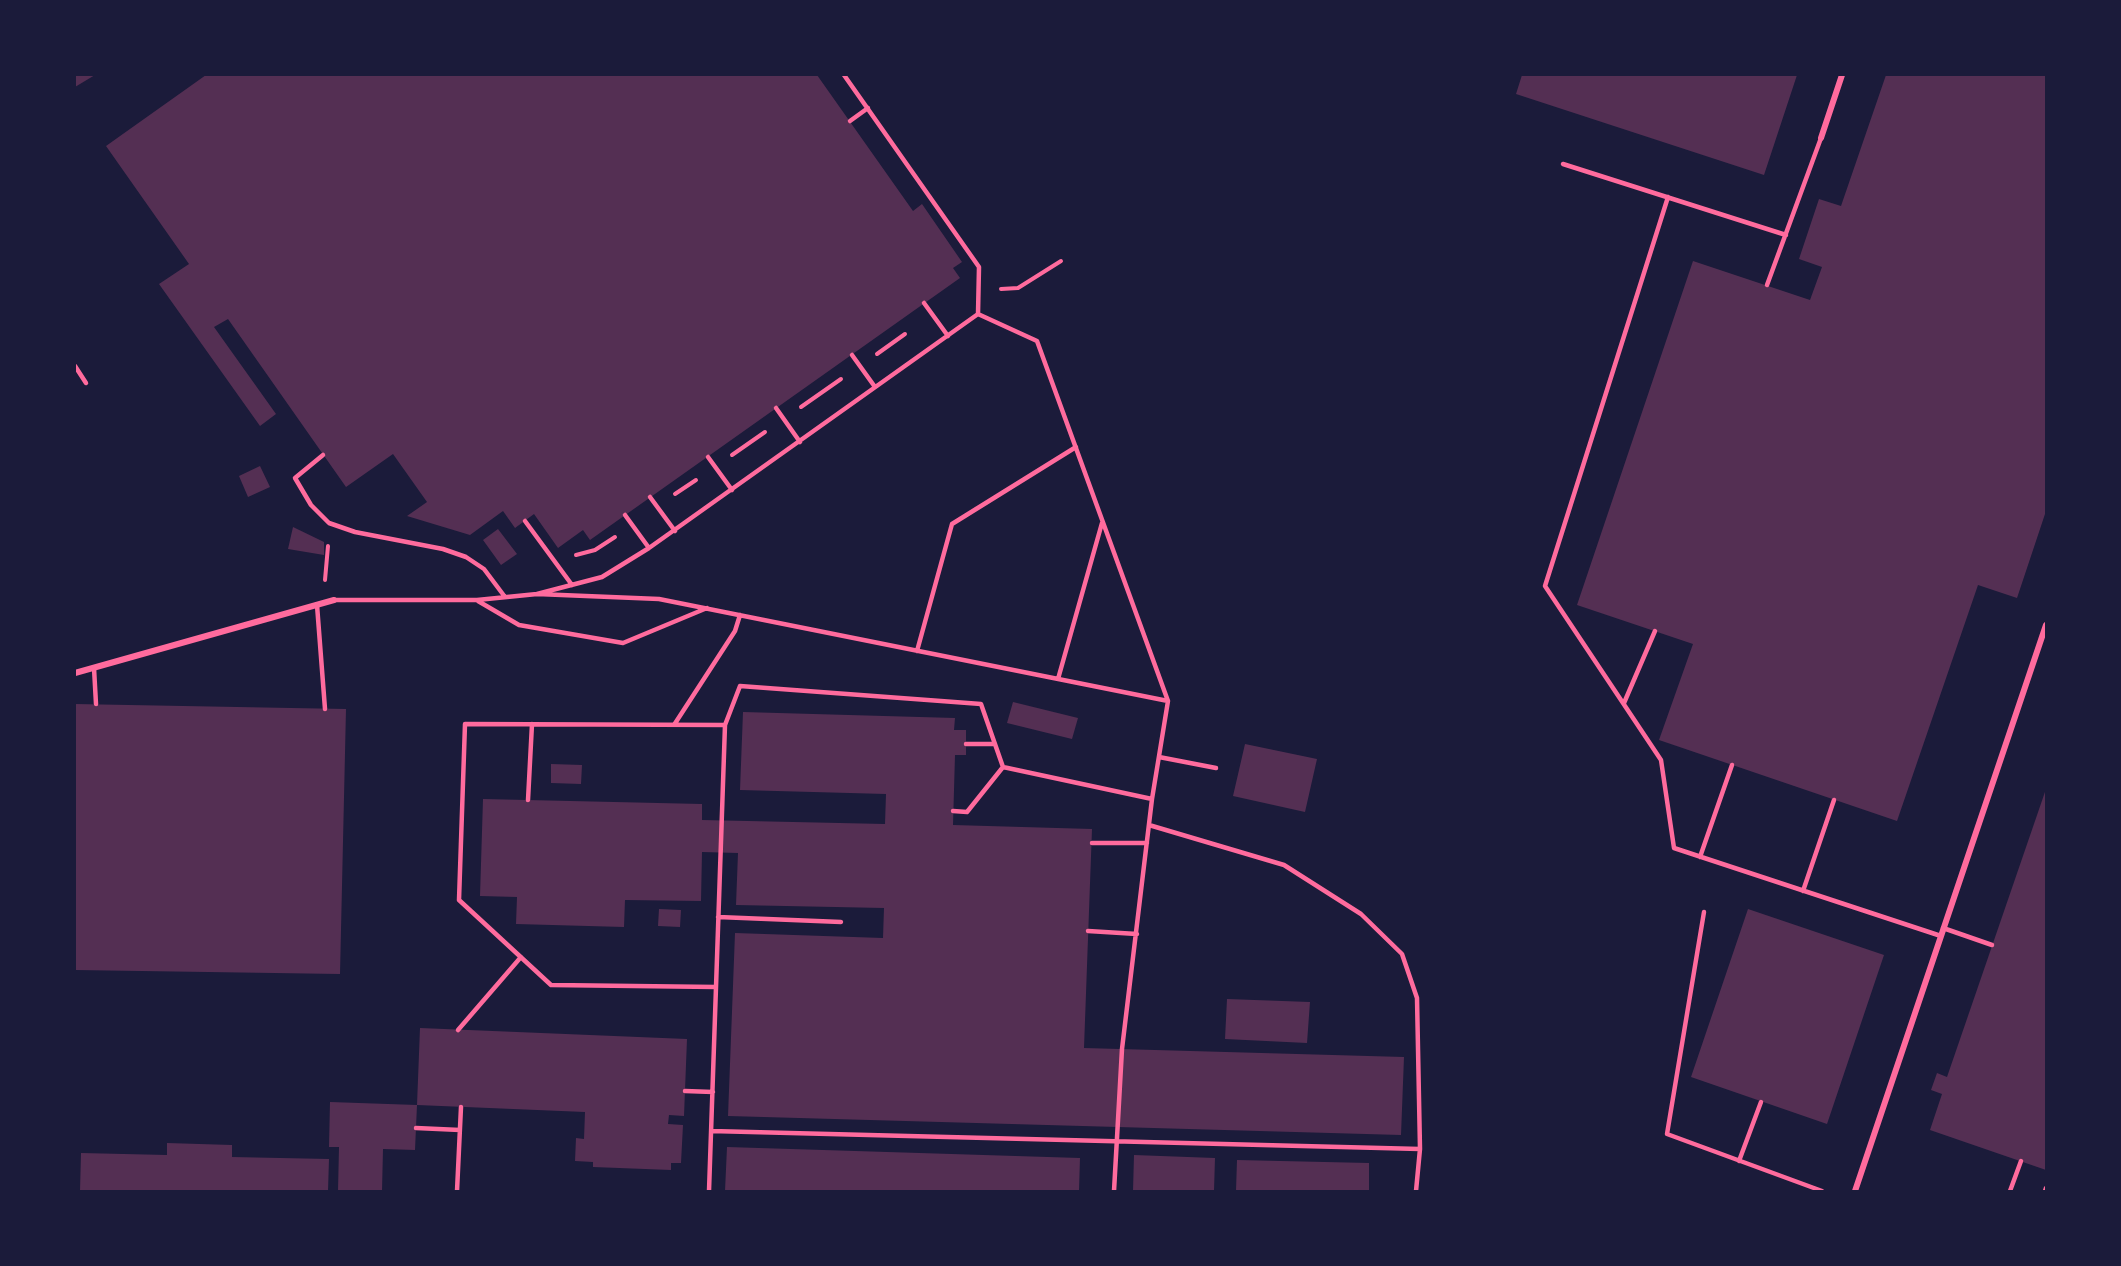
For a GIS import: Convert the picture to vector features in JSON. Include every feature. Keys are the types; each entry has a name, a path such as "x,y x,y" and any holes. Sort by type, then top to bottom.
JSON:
{"street":[{"path":"1821,138 1842,75"},
{"path":"75,673 334,600"},
{"path":"1855,1191 2046,625"}],"lane":[{"path":"844,75 979,267 978,315"},
{"path":"850,122 868,108"},
{"path":"1767,285 1821,138"},
{"path":"1563,164 1786,235"},
{"path":"1668,197 1545,586 1661,760 1674,848 1941,936"},
{"path":"924,303 948,336"},
{"path":"537,594 602,577 649,548 978,315"},
{"path":"978,315 1037,342 1168,701 1152,799 1122,1049 1113,1191"},
{"path":"852,355 875,387"},
{"path":"75,366 86,382"},
{"path":"776,408 800,442"},
{"path":"917,651 952,524 1076,447"},
{"path":"323,454 295,478 311,505 329,523 356,532 443,549 466,556 484,569 505,597"},
{"path":"708,457 732,490"},
{"path":"651,497 675,531"},
{"path":"625,515 649,548"},
{"path":"525,521 572,585"},
{"path":"1058,679 1102,522"},
{"path":"334,600 477,600 537,594 659,599 1168,701"},
{"path":"477,600 519,625 622,643 706,609"},
{"path":"317,605 325,709"},
{"path":"674,725 735,632 740,615"},
{"path":"1624,703 1655,631"},
{"path":"94,668 96,704"},
{"path":"709,1191 725,725 740,686 981,704 1003,767"},
{"path":"716,987 551,985 459,900 465,724 725,725"},
{"path":"528,800 532,724"},
{"path":"966,744 994,744"},
{"path":"1159,757 1216,768"},
{"path":"1700,857 1732,765"},
{"path":"1003,767 1152,799"},
{"path":"953,811 967,812 1003,767"},
{"path":"1803,891 1834,800"},
{"path":"1149,825 1284,865 1361,914 1402,954 1417,998 1420,1149 1416,1191"},
{"path":"1092,843 1148,843"},
{"path":"1704,912 1667,1134 1822,1191"},
{"path":"718,917 841,922"},
{"path":"1943,928 1992,945"},
{"path":"1088,931 1137,934"},
{"path":"458,1030 521,957"},
{"path":"685,1091 712,1092"},
{"path":"1739,1161 1761,1102"},
{"path":"457,1191 461,1107"},
{"path":"416,1128 460,1130"},
{"path":"711,1131 1420,1149"},
{"path":"2010,1191 2021,1161"}],"path":[{"path":"327,565 328,545"}],"building":[{"path":"75,75 95,75 75,87"},
{"path":"206,75 817,75 913,211 922,204 962,262 953,268 960,278 590,540 583,530 558,548 534,514 515,528 503,511 470,535 407,516 427,502 393,454 346,487 228,319 214,327 276,414 260,426 159,284 189,264 106,146"},
{"path":"1522,75 1797,75 1764,175 1516,94"},
{"path":"1886,75 2046,75 2046,511 2017,598 1978,585 1897,821 1659,740 1693,644 1577,605 1693,261 1810,300 1822,267 1799,259 1819,199 1841,206"},
{"path":"260,466 270,487 248,497 239,476"},
{"path":"293,527 324,542 324,555 288,549"},
{"path":"498,529 517,554 501,565 483,540"},
{"path":"1013,702 1078,718 1072,739 1007,723"},
{"path":"75,704 346,709 340,974 75,970"},
{"path":"743,712 955,718 954,730 966,730 966,755 955,755 953,825 1092,829 1084,1048 1404,1057 1401,1135 728,1116 735,933 883,938 884,908 736,905 738,853 702,852 701,901 625,900 624,927 516,924 517,897 480,896 483,799 702,804 702,820 885,824 886,794 740,790"},
{"path":"1245,744 1317,759 1305,812 1233,796"},
{"path":"551,764 582,765 581,784 551,783"},
{"path":"2046,789 2046,1170 1930,1130 1942,1094 1931,1090 1937,1073 1947,1077"},
{"path":"659,909 681,910 680,927 658,926"},
{"path":"1748,909 1884,955 1827,1124 1691,1077"},
{"path":"1227,999 1310,1002 1307,1043 1225,1039"},
{"path":"420,1028 687,1039 684,1116 669,1115 668,1124 683,1125 681,1163 671,1163 671,1170 593,1167 593,1162 575,1161 576,1138 584,1139 585,1112 417,1105"},
{"path":"330,1102 417,1105 415,1150 383,1149 382,1191 338,1191 339,1147 329,1147"},
{"path":"167,1143 232,1145 232,1157 329,1159 328,1191 80,1191 81,1153 167,1155"},
{"path":"727,1147 1080,1158 1079,1191 725,1191"},
{"path":"1134,1155 1215,1158 1214,1191 1133,1191"},
{"path":"1237,1160 1369,1163 1369,1191 1236,1191"}]}
